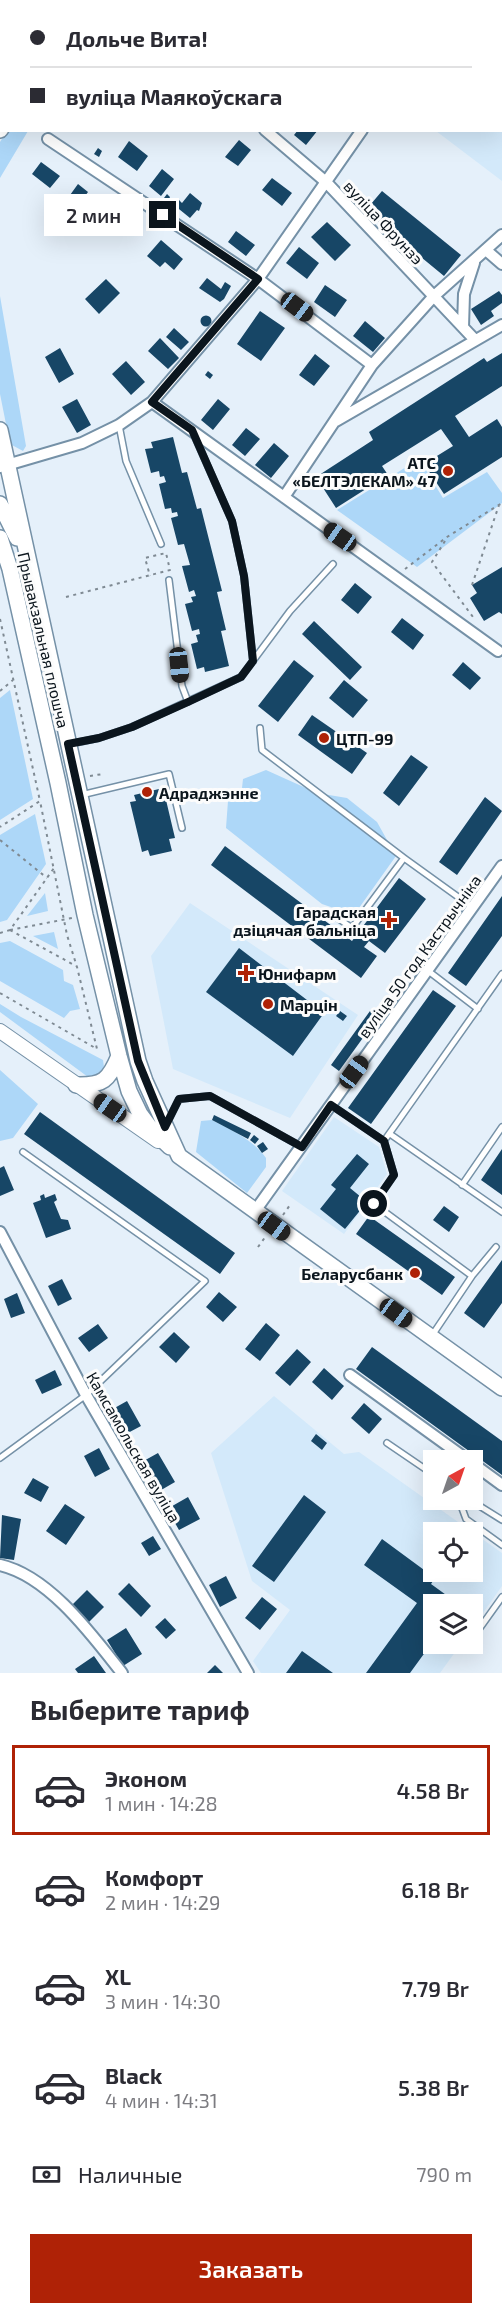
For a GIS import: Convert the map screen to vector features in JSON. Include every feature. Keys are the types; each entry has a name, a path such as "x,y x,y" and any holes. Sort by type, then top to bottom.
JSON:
{"main road":[{"path":"0,430 4,466 27,560"},
{"path":"0,504 27,560"},
{"name":"Прывакзальная плошча","path":"0,538 10,569 118,1056 129,1091 140,1114 151,1129 179,1156 502,1388"},
{"name":"Прывакзальная плошча","path":"27,560 138,1061 179,1156"},
{"path":"76,1085 95,1085 105,1079 113,1070 118,1056"}],"street":[{"name":"вуліца Фрунзэ","path":"267,132 326,182 475,340"},
{"path":"4,466 82,443 119,426 152,402 258,279 361,132"},
{"path":"48,139 258,279 372,365"},
{"path":"284,496 372,365 434,296 487,251 502,235"},
{"path":"487,251 502,264"},
{"path":"463,327 464,294 475,261"},
{"path":"334,423 502,325"},
{"path":"152,402 498,651"},
{"name":"вуліца 50 год Кастрычніка","path":"255,1211 502,866"},
{"path":"3,1035 179,1156"},
{"name":"Камсамольская вуліца","path":"0,1232 86,1395 248,1673"},
{"path":"350,1375 454,1450"},
{"path":"483,1471 502,1485"},
{"path":"0,1565 16,1569 62,1602 122,1673"}],"lane":[{"path":"119,426 126,461 160,544"},
{"path":"192,430 232,521 244,576 253,661"},
{"path":"68,744 99,738 132,727 241,677 290,611 333,564"},
{"path":"169,580 182,686 188,702"},
{"path":"260,728 262,750 472,907"},
{"path":"80,795 169,774 182,828"},
{"path":"339,919 352,928 404,858"},
{"path":"427,970 478,1009"},
{"path":"384,1141 502,974"},
{"path":"165,1127 179,1099 210,1096 302,1147"},
{"path":"331,1105 384,1141 394,1175 374,1204 472,1276"},
{"path":"462,1185 502,1127"},
{"path":"390,1134 502,1212"},
{"path":"0,1458 86,1395 205,1281 23,1152"},
{"path":"430,1338 472,1276 496,1247"},
{"path":"387,1443 423,1468"},
{"path":"483,1508 502,1520"},
{"path":"463,1510 466,1519 502,1545"},
{"path":"483,1624 502,1597"}],"path":[{"path":"396,576 447,537 500,504"},
{"path":"472,585 500,504"},
{"path":"447,537 432,562 477,623"},
{"path":"66,597 150,576 170,570 166,553 145,558 150,576"},
{"path":"0,619 64,919 97,1049 0,993"},
{"path":"0,691 13,680"},
{"path":"0,827 40,801"},
{"path":"0,840 47,879"},
{"path":"10,930 54,868"},
{"path":"0,933 64,919"},
{"path":"10,930 77,967"}],"shaded area":[{"path":"6,132 27,132 0,178 0,142"},
{"path":"437,132 502,132 502,181"},
{"path":"0,296 26,446 23,451 10,444 0,394"},
{"path":"419,459 443,498 487,472 502,493 502,503 417,567 337,510"},
{"path":"10,690 33,799 0,820 0,698"},
{"path":"266,770 317,793 347,798 377,822 396,856 354,915 322,904 226,828 228,801 241,797 243,779"},
{"path":"35,814 46,864 7,920 0,922 0,835"},
{"path":"45,893 48,911 27,916"},
{"path":"190,903 358,1015 290,1118 173,1069 151,956"},
{"path":"54,932 58,949 33,936"},
{"path":"10,941 63,970 64,981 73,985 80,1009 70,1011 64,1018 0,981 0,943"},
{"path":"0,1004 103,1060 104,1067 97,1076 88,1077 0,1012"},
{"path":"0,1070 38,1104 13,1138 0,1141"},
{"path":"334,1117 379,1147 387,1174 344,1234 282,1191"},
{"path":"212,1120 248,1141 266,1158 266,1167 247,1193 196,1152 201,1121"},
{"path":"274,1396 344,1454 359,1452 423,1497 423,1510 441,1510 458,1522 423,1522 423,1582 483,1582 483,1540 502,1553 502,1586 483,1613 483,1594 423,1594 423,1654 454,1654 440,1673 261,1673 253,1661 290,1610 252,1581 211,1453"}],"building":[{"path":"296,132 316,132 306,145 294,135"},
{"path":"239,140 251,150 238,166 225,157"},
{"path":"129,141 148,156 137,171 118,157"},
{"path":"98,148 102,151 99,157 94,154"},
{"path":"41,162 60,176 50,188 32,174"},
{"path":"162,169 174,179 161,196 149,186"},
{"path":"272,178 292,193 282,206 262,190"},
{"path":"78,184 88,192 75,210 65,202"},
{"path":"382,191 461,255 444,276 365,211"},
{"path":"190,193 202,203 199,211 197,210 190,218 174,205 179,200 182,203"},
{"path":"167,194 170,197 166,206 161,202"},
{"path":"107,200 120,209 116,215 125,221 118,230 96,215"},
{"path":"133,213 137,216 132,223 128,220"},
{"path":"327,222 351,245 335,261 311,237"},
{"path":"236,231 255,245 246,256 228,242"},
{"path":"161,240 183,259 174,270 165,262 160,267 147,256"},
{"path":"299,247 319,263 307,279 286,263"},
{"path":"207,278 221,289 225,282 231,286 220,302 199,288"},
{"path":"106,279 120,293 99,314 85,299"},
{"path":"325,285 347,300 335,317 314,302"},
{"path":"499,291 502,295 502,303 491,311 494,316 481,325 471,309"},
{"path":"260,311 285,328 261,361 237,344"},
{"path":"206,315 212,321 206,327 200,321"},
{"path":"365,321 385,338 373,352 353,336"},
{"path":"174,328 189,342 181,350 166,337"},
{"path":"160,338 179,358 168,369 148,351"},
{"path":"60,348 74,374 59,383 45,357"},
{"path":"502,353 502,386 455,416 469,437 497,419 502,427 502,457 444,494 424,464 453,446 441,429 382,466 388,475 336,508 316,477 373,440 369,432 484,358 487,362"},
{"path":"315,354 330,366 314,386 299,375"},
{"path":"126,361 145,382 131,395 112,374"},
{"path":"208,371 213,375 210,379 205,375"},
{"path":"77,399 91,425 77,433 62,407"},
{"path":"218,399 230,409 213,430 201,420"},
{"path":"246,428 260,439 245,456 232,445"},
{"path":"173,437 182,473 187,472 197,509 201,508 222,591 217,592 226,630 221,631 229,666 205,672 204,667 197,669 191,644 198,642 196,635 200,634 199,629 192,631 185,604 193,602 191,597 196,596 194,590 189,592 182,566 190,565 184,544 178,545 171,518 178,516 177,512 172,513 171,508 165,509 159,484 166,482 164,476 160,477 159,471 151,473 145,449 153,448 151,442"},
{"path":"274,443 289,456 271,478 255,465"},
{"path":"502,567 502,614 499,612 484,621 470,598 477,593 472,585"},
{"path":"355,583 372,597 358,614 341,600"},
{"path":"402,618 424,635 413,650 391,632"},
{"path":"314,621 362,667 350,680 302,634"},
{"path":"294,660 314,676 278,722 258,706"},
{"path":"463,662 481,678 470,690 452,675"},
{"path":"344,680 368,700 353,718 329,698"},
{"name":"ЦТП-99","path":"312,715 367,753 352,774 298,735"},
{"path":"411,755 428,767 399,806 383,793"},
{"path":"159,789 162,801 166,800 175,838 169,839 172,851 150,856 148,850 142,852 130,802 136,801 134,795"},
{"path":"485,797 502,811 457,875 439,862"},
{"name":"Гарадская дзіцячая бальніца","path":"225,846 352,941 399,878 426,899 385,953 369,941 364,947 377,956 361,978 211,865"},
{"path":"502,896 502,936 466,986 448,973"},
{"name":"Марцін","path":"239,948 324,1013 293,1056 206,992"},
{"path":"433,990 456,1006 371,1124 348,1108"},
{"path":"340,1011 347,1016 343,1021 336,1016"},
{"path":"370,1011 378,1017 339,1071 331,1065"},
{"path":"40,1112 235,1253 220,1274 24,1134"},
{"path":"214,1115 251,1133 248,1139 212,1120"},
{"path":"254,1135 259,1139 255,1144 250,1140"},
{"path":"263,1142 268,1149 262,1153 257,1146"},
{"path":"502,1149 502,1195 481,1180"},
{"path":"357,1154 369,1164 350,1188 367,1202 345,1229 320,1209 336,1189 331,1185"},
{"path":"4,1166 14,1190 0,1196 0,1168"},
{"path":"44,1194 45,1198 55,1194 57,1200 54,1202 61,1219 68,1220 71,1229 46,1238 33,1203 41,1200 40,1196"},
{"path":"444,1206 459,1217 449,1232 433,1220"},
{"path":"369,1216 455,1277 442,1295 356,1234"},
{"path":"502,1260 502,1303 484,1328 464,1313"},
{"path":"62,1279 72,1299 58,1306 48,1286"},
{"path":"219,1292 237,1307 223,1322 206,1307"},
{"path":"17,1293 25,1313 11,1318 4,1299"},
{"path":"266,1323 280,1335 260,1361 245,1349"},
{"path":"98,1324 108,1338 89,1352 78,1338"},
{"path":"174,1332 190,1347 176,1363 159,1347"},
{"path":"372,1347 502,1441 502,1475 483,1461 483,1450 468,1450 356,1369"},
{"path":"297,1349 311,1362 290,1386 275,1373"},
{"path":"324,1368 344,1386 332,1400 312,1382"},
{"path":"55,1370 62,1385 42,1394 35,1380"},
{"path":"127,1401 141,1426 124,1435 111,1410"},
{"path":"364,1403 382,1419 369,1434 351,1418"},
{"path":"316,1434 327,1443 322,1450 311,1441"},
{"path":"99,1448 110,1469 95,1477 84,1456"},
{"path":"158,1453 175,1482 156,1493 140,1463"},
{"path":"33,1478 49,1487 41,1502 24,1493"},
{"path":"304,1495 326,1512 274,1582 252,1566"},
{"path":"188,1497 200,1519 179,1530 167,1509"},
{"path":"65,1504 85,1517 66,1545 46,1531"},
{"path":"2,1515 21,1519 14,1560 0,1558"},
{"path":"153,1536 161,1549 149,1556 141,1543"},
{"path":"382,1539 423,1569 423,1582 432,1582 431,1584 445,1594 423,1594 424,1654 410,1673 366,1673 417,1603 364,1565"},
{"path":"226,1576 237,1598 220,1607 209,1585"},
{"path":"129,1583 151,1606 141,1617 118,1594"},
{"path":"87,1590 104,1607 87,1624 70,1607"},
{"path":"262,1597 277,1609 260,1630 245,1618"},
{"path":"165,1618 176,1630 166,1639 155,1627"},
{"path":"126,1628 142,1654 123,1666 107,1640"},
{"path":"302,1651 333,1673 286,1673"},
{"path":"94,1656 106,1673 78,1673 75,1669"},
{"path":"215,1665 223,1673 207,1673"}],"place":[{"name":"АТС «БЕЛТЭЛЕКАМ» 47","path":"448,471"},
{"name":"ЦТП-99","path":"324,738"},
{"name":"Адраджэнне","path":"147,792"},
{"name":"Гарадская дзіцячая бальніца","path":"389,920"},
{"name":"Юнифарм","path":"246,973"},
{"name":"Марцін","path":"268,1004"},
{"name":"Беларусбанк","path":"415,1273"}],"route":[{"path":"163,215 258,279 152,402 192,430 232,521 244,576 253,661 241,677 188,702 132,727 99,738 68,744 138,1061 165,1127 179,1099 210,1096 302,1147 331,1105 384,1141 394,1175 374,1204"}]}
